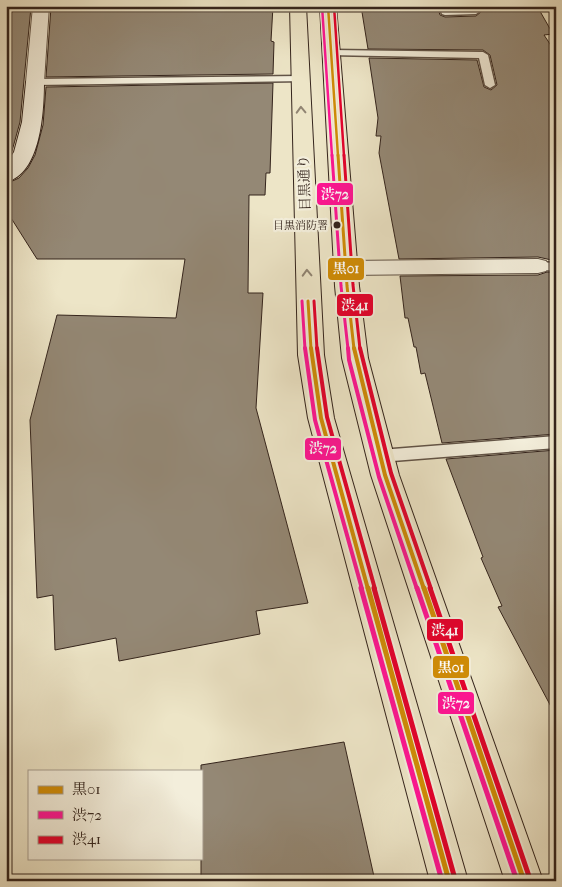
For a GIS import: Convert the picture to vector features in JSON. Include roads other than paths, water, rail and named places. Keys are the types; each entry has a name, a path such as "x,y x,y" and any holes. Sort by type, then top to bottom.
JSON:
{"main road":[{"name":"目黒通り","path":"298,6 311,355 321,418 449,881"},
{"path":"328,6 346,268 355,358 380,456 524,881"}],"street":[{"path":"6,176 19,162 29,132 35,103 41,6"},
{"path":"346,268 547,267"}],"lane":[{"path":"443,6 445,12 476,11"},
{"path":"332,53 482,55 490,85"},
{"path":"35,82 301,79"},
{"path":"380,456 556,442"}],"place":[{"name":"目黒消防署","path":"337,225"}]}
